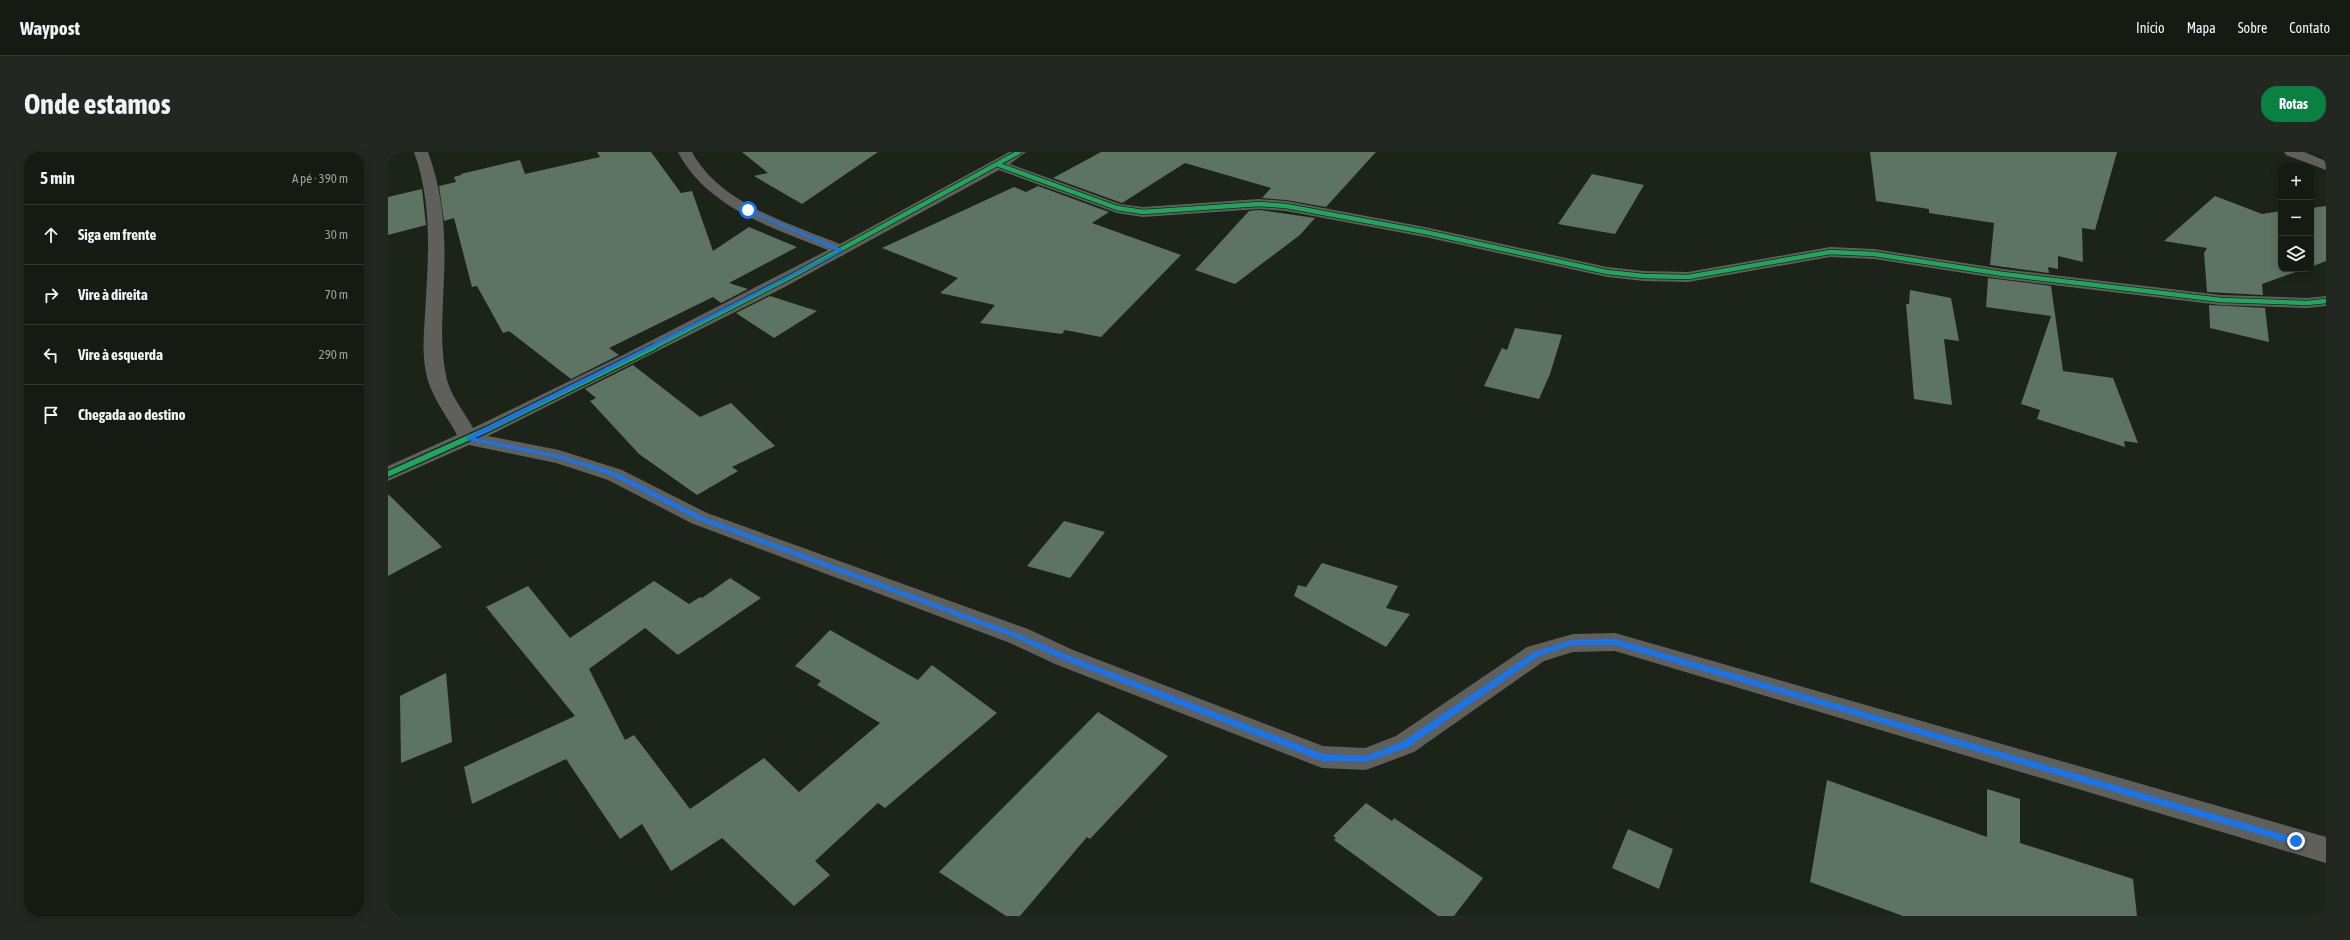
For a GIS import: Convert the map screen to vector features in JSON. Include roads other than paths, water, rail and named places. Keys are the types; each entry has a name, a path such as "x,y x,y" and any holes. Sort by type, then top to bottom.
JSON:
{"street":[{"path":"421,152 427,167 436,219 433,356 438,382 469,438 559,456 615,475 699,518 1019,636 1064,657 1322,757 1366,759 1405,744 1536,654 1572,643 1615,642 2326,850"},
{"path":"685,152 692,170 708,185 748,210 842,250"},
{"path":"388,474 469,438 842,250 924,204 999,165 1019,152"},
{"path":"2291,152 2326,166"},
{"path":"999,165 1117,208 1143,212 1259,204 1286,206 1425,232 1607,272 1644,276 1688,277 1830,252 1874,254 2003,274 2221,300 2307,303 2326,301"}]}
